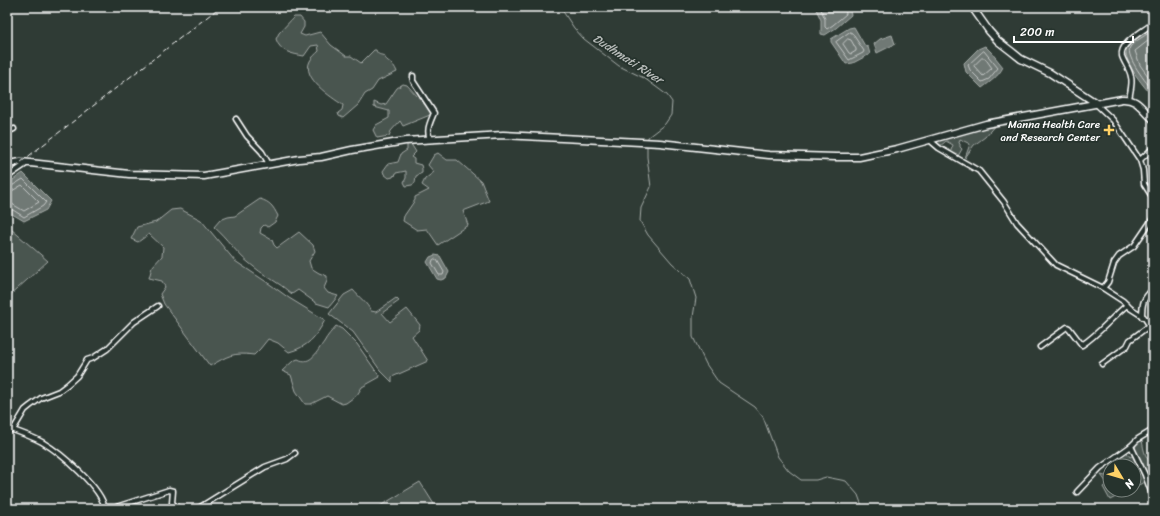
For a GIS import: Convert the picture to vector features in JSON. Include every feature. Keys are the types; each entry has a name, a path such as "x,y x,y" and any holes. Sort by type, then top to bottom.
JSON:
{"main road":[{"path":"972,7 998,41 1016,55 1026,62 1050,73 1096,103"},
{"path":"7,164 21,162 26,164 129,174 204,176 269,164 321,157 405,141 503,135 660,143 756,154 836,158 859,157 897,149 986,124 1096,103 1129,99 1136,102 1153,119"}],"street":[{"path":"1129,99 1132,78 1128,66 1123,58 1122,51 1125,44 1153,23"},
{"path":"413,76 413,81 434,113 428,126 430,140"},
{"path":"1096,103 1113,120 1140,160 1143,170 1144,184 1153,198"},
{"path":"236,119 243,131 258,147 269,164"},
{"path":"7,132 14,128"},
{"path":"932,139 932,142 939,148 979,171 1004,202 1018,223 1056,265 1102,288 1127,305 1146,320 1153,331"},
{"path":"1140,160 1153,148"},
{"path":"7,177 26,164"},
{"path":"1102,288 1108,282 1114,263 1119,256 1134,246 1153,218"},
{"path":"1142,317 1144,299 1153,289"},
{"path":"1040,347 1067,327 1082,345 1104,328 1109,320 1127,305"},
{"path":"13,430 25,410 42,398 59,391 67,385 77,376 87,360 107,349 134,322 158,306"},
{"path":"1102,364 1127,346 1130,340 1149,326"},
{"path":"7,428 43,443 61,456 95,488 102,498 105,509"},
{"path":"1077,492 1100,468 1131,446 1138,439 1153,430"},
{"path":"1131,446 1143,470 1153,497"},
{"path":"197,509 265,467 287,459 295,454"},
{"path":"110,509 169,490 173,491 172,503 179,509"}],"shaded area":[{"path":"294,17 300,17 304,22 304,27 300,34 305,36 320,32 331,45 346,56 351,56 361,63 374,50 376,50 392,64 397,72 378,81 372,90 365,94 358,105 343,118 339,116 338,113 342,110 343,105 325,92 313,80 310,74 308,67 310,61 319,51 318,45 311,46 304,56 283,50 276,39 279,33"},
{"path":"403,84 407,85 431,111 430,115 403,126 400,121 391,131 389,136 377,138 373,130 376,125 389,118 389,111 374,107 374,102 381,105 386,104 397,88"},
{"path":"996,124 985,137 974,145 965,158 970,144 960,139 959,143 962,149 958,156 950,153 953,145 946,141 938,148 934,144 936,140"},
{"path":"407,144 411,144 416,152 411,157 414,159 414,163 421,165 422,173 416,176 415,183 406,186 404,182 406,178 406,171 396,173 395,176 394,175 393,177 389,178 383,171 388,164 398,162 401,154 407,150"},
{"path":"438,153 447,160 457,160 481,181 489,201 463,211 468,225 438,245 427,229 417,230 403,221 404,216 415,200 415,197 429,190 422,185 425,179 434,172 428,165 434,155"},
{"path":"260,199 271,205 278,216 275,222 268,227 264,225 261,228 260,233 272,240 277,248 299,232 313,245 315,251 309,261 311,268 327,276 327,281 324,288 328,293 338,296 329,307 316,303 298,290 292,294 244,259 214,227 220,220 235,216"},
{"path":"180,209 201,220 235,261 289,298 325,320 315,336 306,344 289,352 278,343 268,339 254,355 240,354 230,356 210,366 164,304 160,294 165,287 162,281 149,278 152,267 162,256 163,247 149,234 138,242 131,239 137,227 156,222 171,210"},
{"path":"11,229 48,261 7,298 7,232"},
{"path":"353,290 371,311 376,312 396,298 399,301 382,313 390,322 407,309 420,325 419,330 412,336 428,361 392,377 392,382 380,370 353,332 329,314 344,295"},
{"path":"336,326 342,329 357,344 380,377 362,387 357,395 346,403 342,404 327,396 311,404 305,404 296,391 291,375 282,371 293,361 298,359 307,361 310,359"},
{"path":"1142,440 1145,454 1153,466 1153,491 1142,466 1142,458 1139,458 1135,450 1136,444"},
{"path":"1126,451 1130,457 1134,455 1136,458 1117,458"},
{"path":"1142,471 1144,478 1145,482 1142,483"},
{"path":"420,482 437,509 375,509"}],"water":[{"path":"815,7 849,7 851,15 825,35 821,34 821,20"},
{"path":"1153,25 1153,97 1134,72 1127,57 1126,50 1128,44"},
{"path":"854,27 865,46 868,47 870,54 853,63 846,64 831,42 831,39 849,28"},
{"path":"892,35 895,44 877,53 874,44 880,39"},
{"path":"985,46 1003,67 997,76 982,88 966,72 964,63 978,49"},
{"path":"23,173 51,201 46,210 24,221 7,211 7,184"},
{"path":"435,255 440,256 449,272 446,278 441,280 437,279 427,262 430,257"}],"waterway":[{"name":"Dudhmati River","path":"560,7 574,28 584,39 619,66 644,78 667,95 672,102 671,115 665,124 648,137 648,139"},
{"name":"Dudhmati River","path":"647,144 647,157 651,187 641,208 640,221 648,235 672,263 690,279 696,298 693,317 693,337 706,364 719,383 755,407 763,417 778,457 789,471 801,480 816,480 826,477 846,481 858,495 862,506 861,509"}],"railway":[{"path":"7,173 220,7"}],"place":[{"name":"Manna Health Care and Research Center","path":"1109,130"}]}
